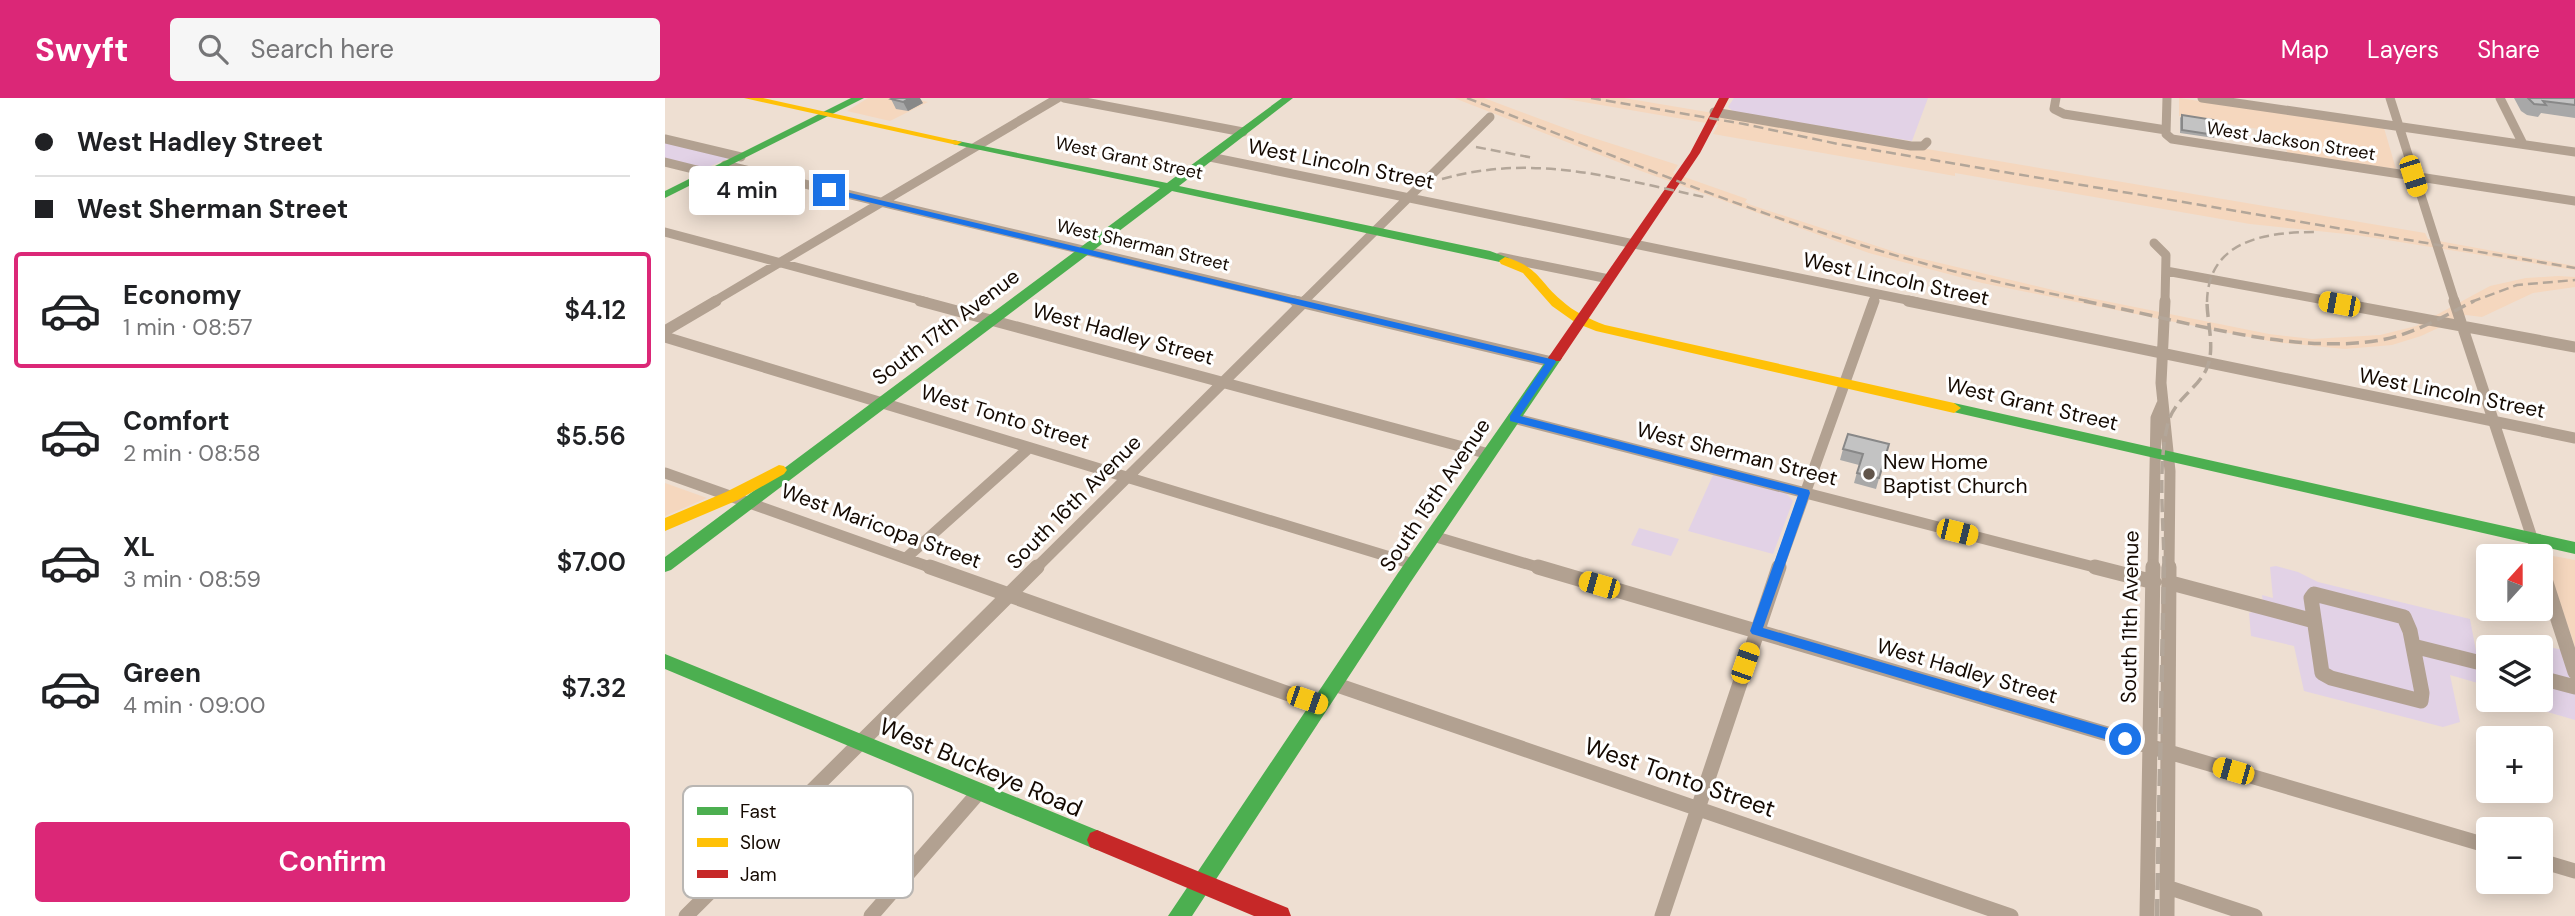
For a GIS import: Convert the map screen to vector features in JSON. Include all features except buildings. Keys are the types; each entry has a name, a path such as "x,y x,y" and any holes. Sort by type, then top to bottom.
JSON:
{"main road":[{"name":"West Grant Street","path":"749,98 1500,257 1527,271 1557,303 1581,320 1622,333 2575,548"},
{"path":"665,195 859,98"},
{"name":"South 17th Avenue","path":"665,566 1288,98"},
{"name":"South 15th Avenue","path":"1179,916 1413,564 1702,142 1714,112 1724,98"},
{"path":"665,525 732,496 799,457 880,403"},
{"name":"West Buckeye Road","path":"665,661 1280,916"}],"street":[{"path":"665,331 1058,98"},
{"name":"West Lincoln Street","path":"1064,98 1243,132"},
{"path":"2167,98 2167,134"},
{"path":"2202,98 2575,152"},
{"path":"2277,98 2278,109"},
{"path":"2390,98 2534,544"},
{"path":"2500,98 2522,144"},
{"name":"West Jackson Street","path":"2055,103 2058,112 2068,115 2167,134 2575,201"},
{"path":"1714,112 1911,146 1923,146 1927,142"},
{"name":"South 16th Avenue","path":"817,786 1490,117"},
{"path":"665,139 741,157"},
{"name":"West Lincoln Street","path":"1210,157 2575,438"},
{"path":"665,162 709,173"},
{"name":"West Sherman Street","path":"725,165 1552,362"},
{"name":"West Hadley Street","path":"665,232 1489,454"},
{"name":"South 11th Avenue","path":"2154,243 2165,255 2166,271 2161,353 2163,455 2171,583 2167,751 2168,916"},
{"name":"West Grant Street","path":"1500,257 1609,279"},
{"path":"2166,271 2575,347"},
{"path":"1662,916 1756,631 1876,295"},
{"name":"West Tonto Street","path":"665,337 1413,564"},
{"name":"West Sherman Street","path":"1513,418 2154,582"},
{"path":"907,558 1029,448"},
{"name":"South 11th Avenue","path":"2147,916 2154,582 2163,455"},
{"name":"West Maricopa Street","path":"665,473 1320,705"},
{"name":"West Hadley Street","path":"1433,536 2476,842"},
{"path":"2171,583 2314,621"},
{"path":"2314,594 2405,617 2422,693 2421,701 2331,678 2322,673 2314,621 2311,598 2314,594"},
{"path":"2553,604 2575,672"},
{"path":"2413,646 2476,662"},
{"path":"2553,681 2575,687"},
{"name":"West Tonto Street","path":"1334,684 2011,916"},
{"path":"913,868 980,791"},
{"path":"2553,865 2575,871"},
{"path":"2168,887 2255,916"},
{"name":"South 16th Avenue","path":"687,916 705,898"},
{"path":"871,916 887,898"}],"shaded area":[{"path":"868,98 910,98 928,102 890,121 847,111"},
{"path":"1454,98 1484,98 1578,133 1678,165 1673,173 1747,199 1745,202 1751,205 1898,253 2065,293 2269,334 2312,339 2380,335 2416,326 2490,286 2526,278 2558,276 2575,277 2575,287 2533,293 2482,317 2466,315 2421,336 2392,345 2345,349 2274,342 1982,283 1869,253 1641,171"},
{"path":"1560,98 1624,98 2425,233 2428,239 2575,266 2575,270 2356,235 2250,224 1955,173 1955,176 1713,134 1718,125"},
{"path":"1734,98 1928,98 1912,141 1734,112 1728,107"},
{"path":"2179,98 2384,128 2396,169 2287,153 2283,133 2179,116"},
{"path":"665,141 729,158 704,169 665,160"},
{"path":"1713,475 1786,493 1793,501 1773,554 1688,531"},
{"path":"665,483 707,498 665,516"},
{"path":"1639,528 1679,539 1671,556 1631,545"},
{"path":"2553,556 2575,560 2575,647 2553,582"},
{"path":"2276,566 2298,572 2318,582 2470,619 2476,651 2476,683 2450,675 2460,722 2443,727 2304,691 2294,646 2251,636 2249,613 2264,608 2262,595 2273,598 2270,567"},
{"path":"2553,648 2568,651 2575,672 2575,720 2548,712 2553,712"}],"railway":[{"path":"1467,98 1663,175 1811,229 1947,270 2093,302"},
{"path":"1591,98 1744,124 1838,144 2575,268"},
{"path":"1476,147 1534,158"},
{"path":"1442,179 1509,168 1542,168 1606,176 1704,197"},
{"path":"2207,302 2210,281 2217,265 2228,253 2259,238 2315,232"},
{"path":"2471,302 2517,285 2575,280"},
{"path":"2084,301 2209,328"},
{"path":"2209,328 2271,339 2346,344 2381,340 2405,333 2474,301"},
{"path":"2207,302 2209,328"},
{"path":"2164,568 2162,476 2168,423 2180,401 2206,370 2211,345 2209,328"},
{"path":"2157,916 2164,568"}],"traffic: fast":[{"path":"665,195 859,98"},
{"path":"665,566 1288,98"},
{"path":"957,142 1490,255 1505,261"},
{"path":"1179,916 1404,578 1555,358"},
{"path":"1954,408 2575,548"},
{"path":"665,661 1097,840"}],"traffic: slow":[{"path":"749,98 957,142"},
{"path":"1505,261 1527,270 1557,303 1581,320 1601,328 1954,408"},
{"path":"665,525 732,496 779,470"}],"traffic: jam":[{"path":"1555,358 1695,153 1724,98"},
{"path":"1097,840 1280,916"}],"place":[{"name":"New Home Baptist Church","path":"1869,474"}],"route":[{"path":"829,190 1552,362 1513,418 1805,493 1756,631 2125,739"}]}
